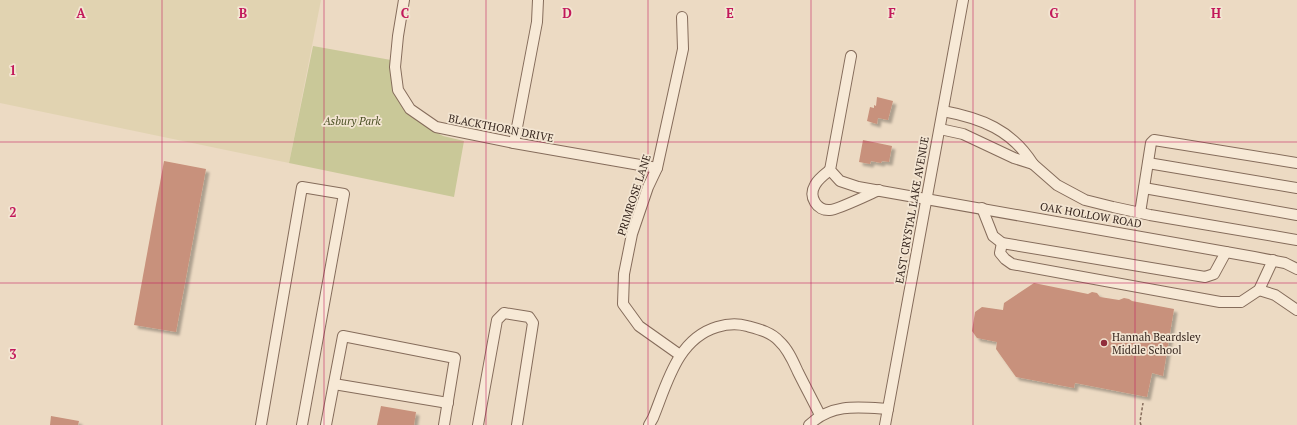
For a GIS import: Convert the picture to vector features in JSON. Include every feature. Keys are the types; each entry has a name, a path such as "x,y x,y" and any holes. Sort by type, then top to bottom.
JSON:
{"street":[{"name":"BLACKTHORN DRIVE","path":"404,0 395,67 398,90 410,109 436,127 514,143 657,168"},
{"path":"514,143 537,22 538,0"},
{"name":"EAST CRYSTAL LAKE AVENUE","path":"885,425 963,0"},
{"name":"PRIMROSE LANE","path":"680,355 639,326 623,304 624,274 632,234 648,187 657,168 683,49 682,17"},
{"path":"851,56 830,170 815,184 812,192 814,202 820,208 831,211 879,190"},
{"path":"943,111 964,115 986,123 1001,131 1015,141 1027,154 1033,164 1057,185 1085,200 1140,212 1296,237"},
{"path":"940,129 963,134 1014,158 1033,164"},
{"path":"1140,212 1151,143 1154,140 1297,163"},
{"path":"1148,163 1297,188"},
{"name":"OAK HOLLOW ROAD","path":"830,170 840,181 858,187 1273,260 1285,263 1297,269"},
{"path":"261,425 302,187 344,194 302,425"},
{"path":"1144,188 1297,215"},
{"path":"982,208 993,236 1002,243 1205,277 1214,274 1226,252"},
{"path":"1002,243 1000,253 1004,259 1012,264 1220,302 1241,302 1259,290 1273,260"},
{"path":"1259,290 1275,295 1297,310"},
{"path":"478,425 497,320 504,313 529,317 533,323 517,425"},
{"path":"649,425 680,355 691,341 712,328 723,325 740,324 768,333 779,341 786,349 820,415"},
{"path":"326,425 342,336 455,358 444,425"},
{"path":"334,384 448,403"},
{"path":"809,425 820,415 839,409 853,407 888,409"}],"path":[{"path":"1141,425 1140,422 1143,403"}],"shaded area":[{"path":"0,0 321,0 289,163 0,103"}],"green space":[{"name":"Asbury Park","path":"313,46 391,60 407,111 428,128 443,136 464,141 454,197 289,163"}],"building":[{"path":"877,97 893,101 888,120 878,118 877,124 867,121 870,107 874,108 874,105 876,106"},
{"path":"863,140 892,146 889,162 882,161 881,163 871,161 870,164 859,162"},
{"path":"164,161 206,169 176,332 134,325"},
{"name":"Hannah Beardsley Middle School","path":"1034,283 1088,294 1092,292 1097,293 1100,297 1119,300 1124,298 1132,301 1174,309 1163,376 1152,373 1147,397 1075,383 1074,388 1016,377 996,349 997,342 977,338 972,331 975,312 982,307 1003,310 1004,303"},
{"path":"381,406 416,412 414,425 377,425"},
{"path":"51,416 79,421 78,425 50,425"}],"place":[{"name":"Hannah Beardsley Middle School","path":"1104,343"}]}
